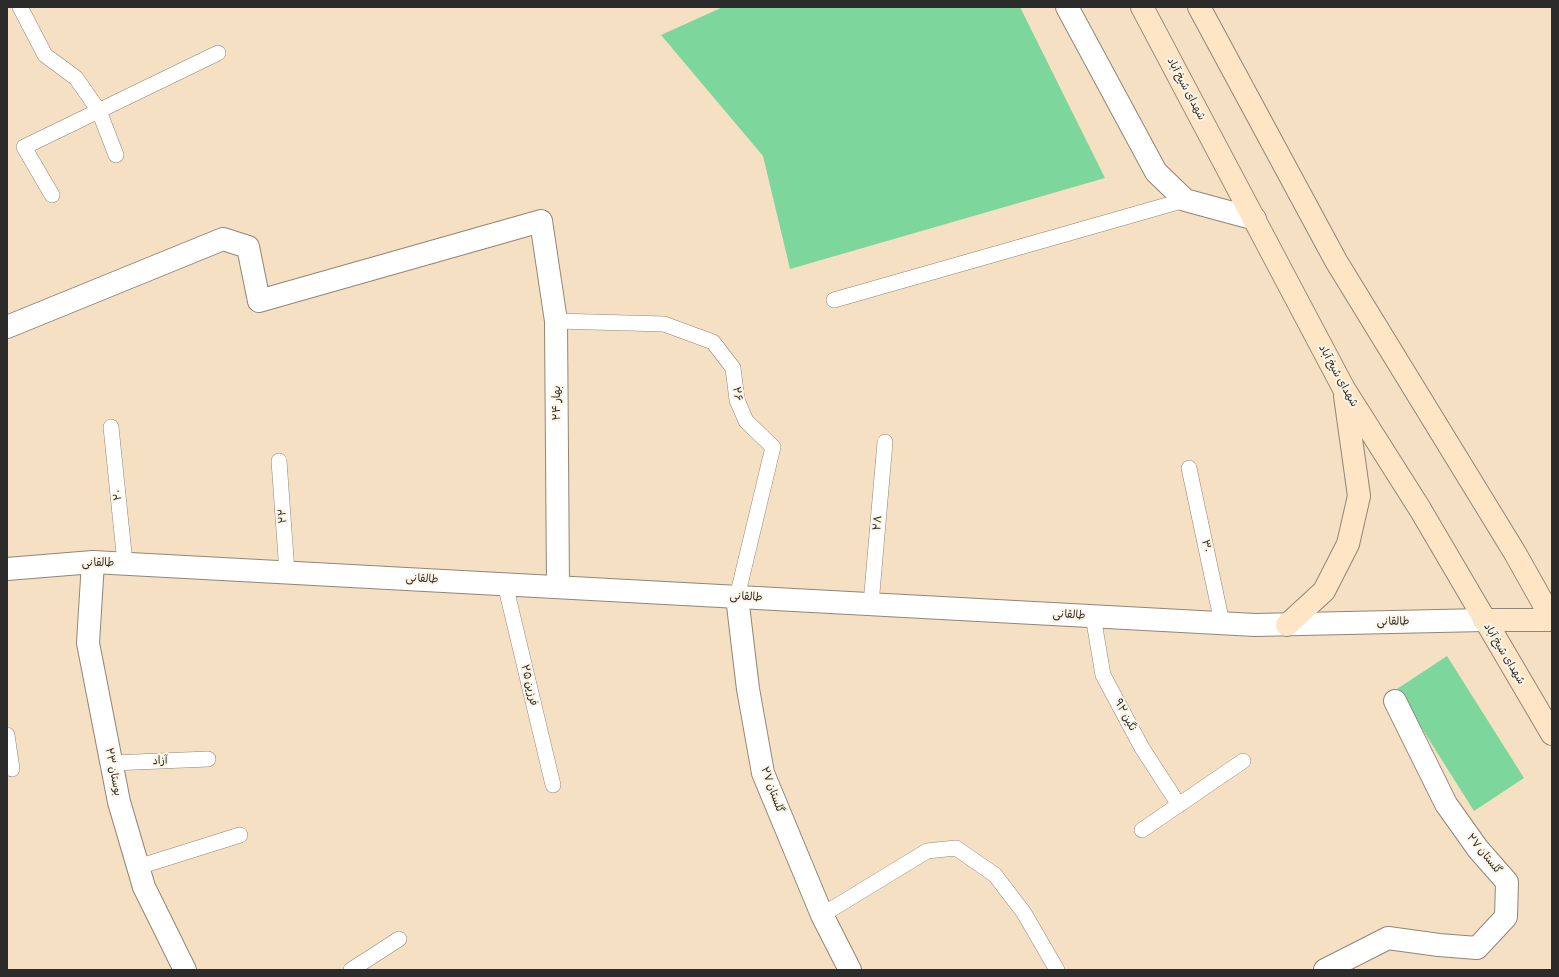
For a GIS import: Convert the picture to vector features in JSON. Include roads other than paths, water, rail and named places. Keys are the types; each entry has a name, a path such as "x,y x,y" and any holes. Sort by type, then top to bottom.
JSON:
{"main road":[{"name":"شهدای شیخ آباد","path":"1142,7 1344,389 1420,509 1552,734"},
{"path":"1199,7 1336,261 1515,553 1552,619 1484,620"},
{"path":"1287,625 1324,591 1348,544 1359,496 1344,389"}],"street":[{"path":"1067,7 1156,172 1185,200 1255,219"},
{"name":"بهار ۲۴","path":"7,326 223,240 248,247 259,301 541,221 556,321 558,587"},
{"name":"طالقانی","path":"9,567 93,562 125,563 1222,623 1287,625 1484,620"},
{"name":"بوستان ۲۳","path":"93,562 88,643 119,802 144,887 179,968"},
{"name":"گلستان ۲۷","path":"737,597 748,689 763,773 822,915 850,970"},
{"name":"گلستان ۲۷","path":"1325,970 1388,938 1439,945 1477,948 1506,917 1507,882 1478,849 1446,804 1395,701"}],"lane":[{"path":"20,7 45,55 76,78 99,111 116,155"},
{"path":"52,195 24,147 218,53"},
{"path":"834,300 1185,200"},
{"name":"۲۶","path":"556,321 664,324 713,342 733,368 736,400 746,421 773,447 737,597"},
{"name":"۲۰","path":"111,427 125,563"},
{"name":"۲۸","path":"871,604 885,442"},
{"name":"۲۲","path":"279,461 287,572"},
{"name":"۳۰","path":"1189,468 1222,623"},
{"name":"فرزین ۲۵","path":"505,584 553,785"},
{"name":"نگین ۹۲","path":"1093,616 1104,675 1142,748 1179,805"},
{"path":"7,735 12,769"},
{"name":"آزاد","path":"112,763 208,759"},
{"path":"1142,830 1243,761"},
{"path":"138,867 240,834"},
{"path":"822,915 927,851 956,848 995,875 1024,913 1057,970"},
{"path":"351,970 399,939"}]}
